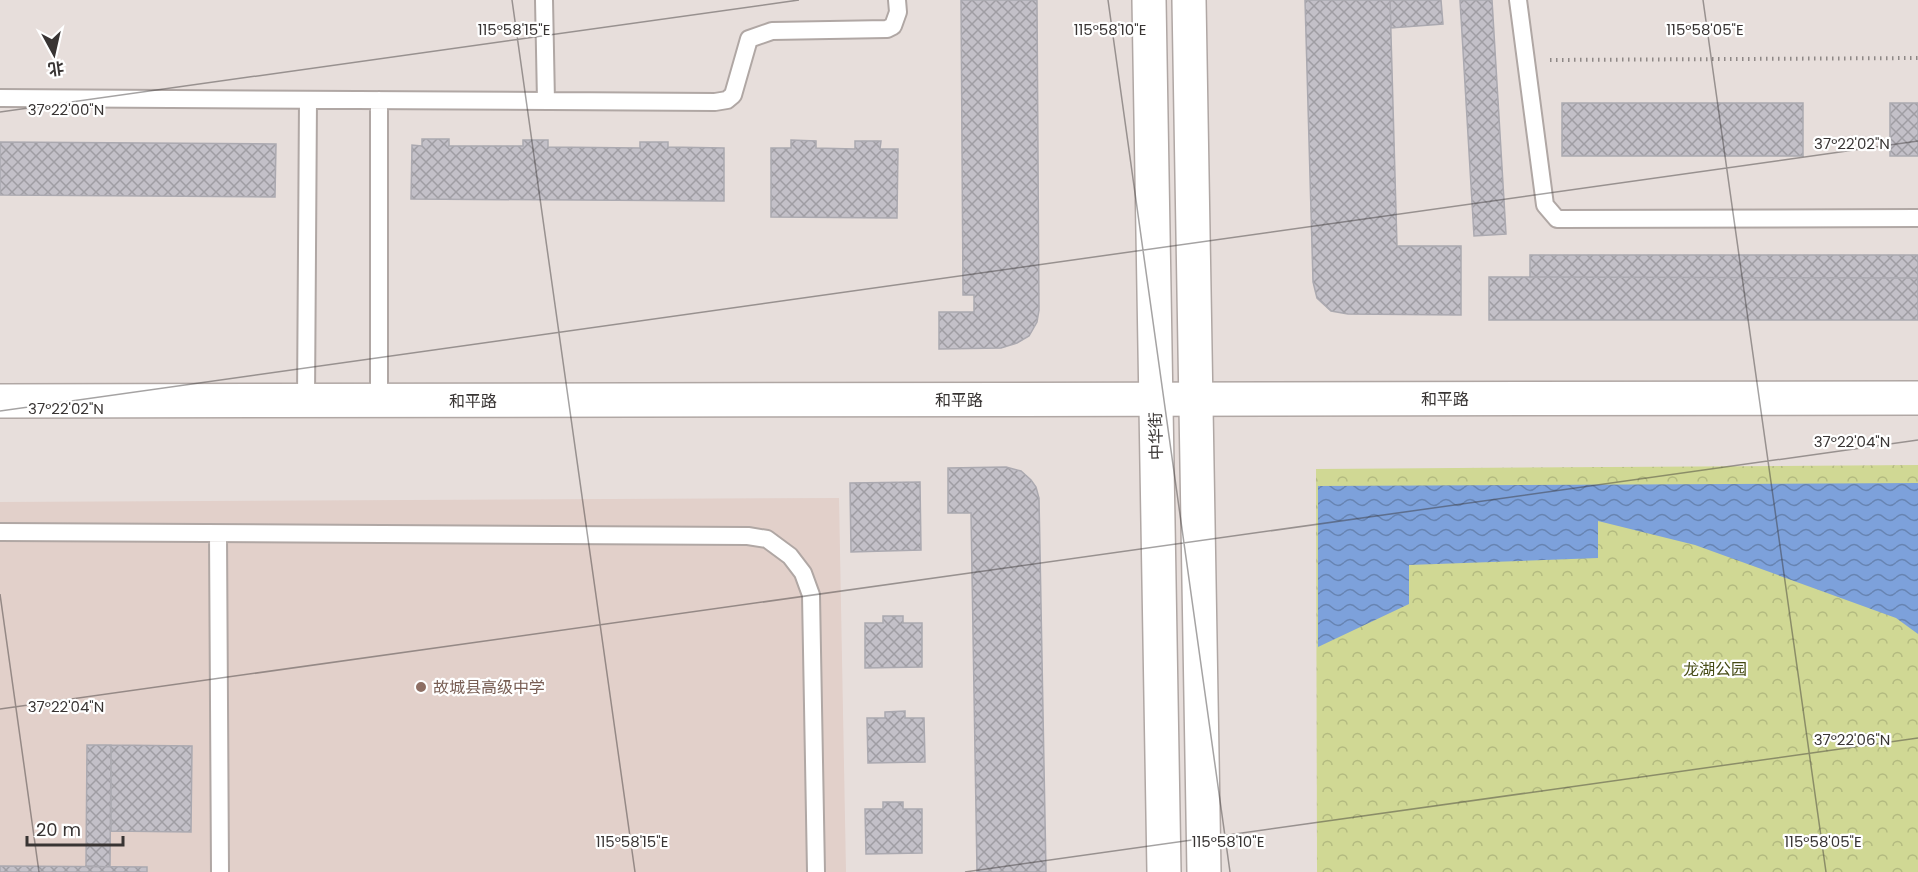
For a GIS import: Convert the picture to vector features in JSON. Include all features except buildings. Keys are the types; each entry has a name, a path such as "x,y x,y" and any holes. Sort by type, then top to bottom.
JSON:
{"street":[{"name":"中华街","path":"1149,0 1164,872"},
{"path":"1188,0 1204,872"},
{"name":"和平路","path":"0,401 1918,398"}],"lane":[{"path":"544,0 546,101"},
{"path":"0,98 715,102 727,100 733,95 749,39 772,31 887,29 894,26 898,12 897,0"},
{"path":"1518,0 1545,205 1557,219 1918,218"},
{"path":"306,400 308,100"},
{"path":"379,100 379,400"},
{"path":"0,532 748,536 767,539 790,556 803,573 811,595 816,872"},
{"path":"218,534 220,872"}],"path":[{"path":"1526,60 1918,58"}],"shaded area":[{"name":"故城县高级中学","path":"839,498 846,872 0,872 0,502"}],"green space":[{"name":"龙湖公园","path":"1918,465 1918,872 1317,872 1316,469"}],"water":[{"path":"1918,483 1918,634 1896,618 1695,545 1598,521 1598,558 1409,565 1409,604 1318,647 1318,486"}],"place":[{"name":"故城县高级中学","path":"421,687"}]}
